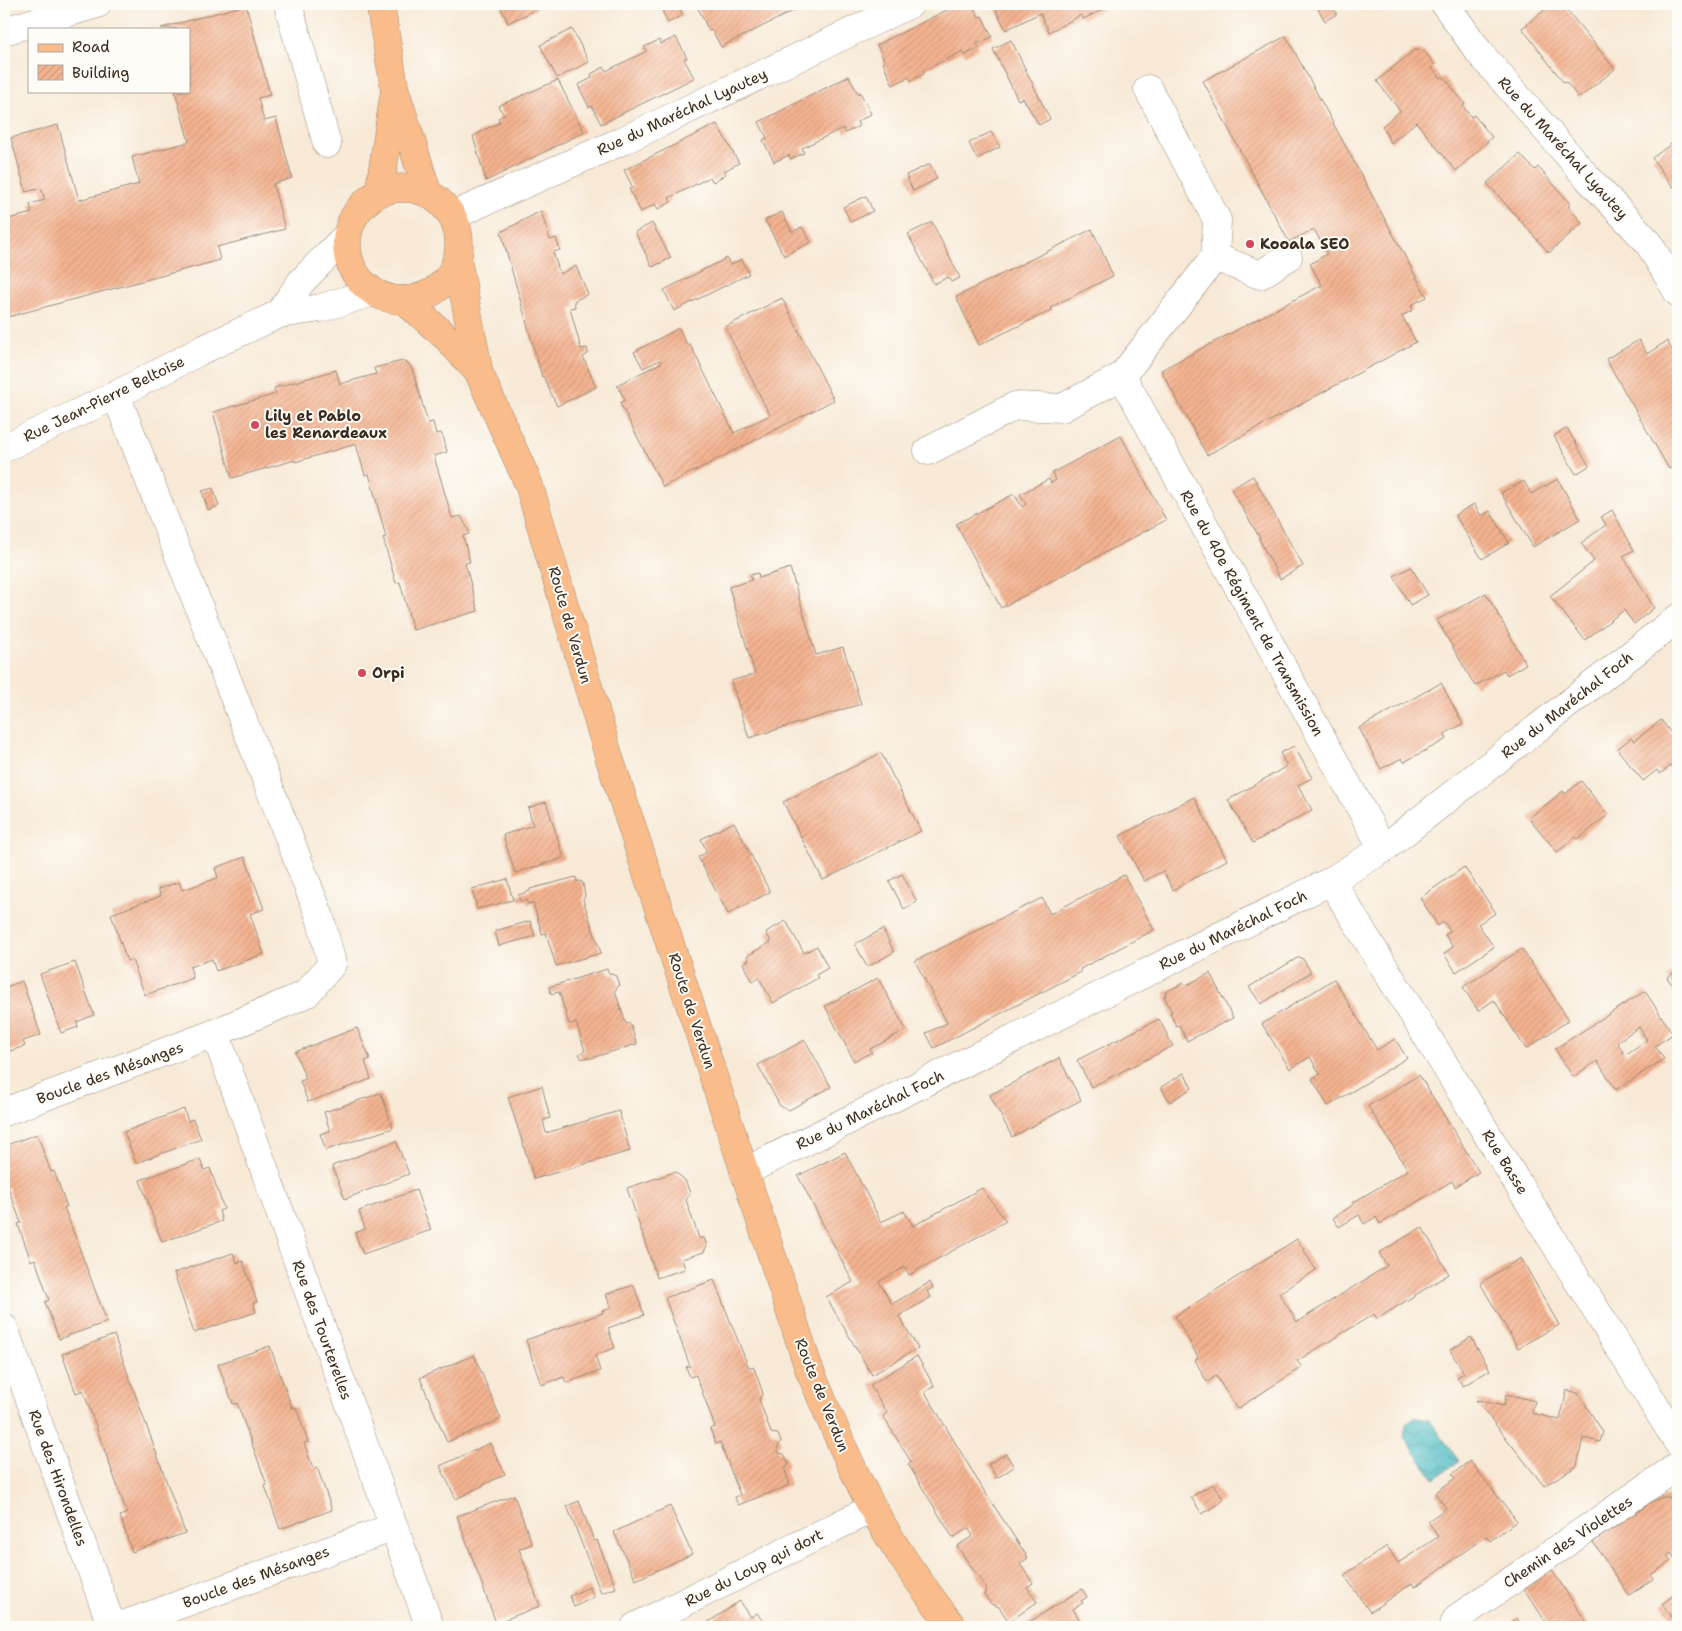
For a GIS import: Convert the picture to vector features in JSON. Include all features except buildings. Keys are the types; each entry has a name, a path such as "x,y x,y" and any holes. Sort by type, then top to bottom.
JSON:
{"main road":[{"path":"380,4 395,90 428,194"},
{"path":"379,193 395,90"},
{"path":"397,188 413,189 428,194 442,203 452,216 458,232 459,250 457,258 454,268 444,283 430,294 414,300 396,301 378,296 364,285 353,270 347,253 347,235 358,210 364,203 379,193 397,188"},
{"name":"Route de Verdun","path":"457,258 479,373 529,485 609,757 809,1369 846,1454 873,1508 915,1577 953,1627"},
{"name":"Route de Verdun","path":"404,300 446,337 479,373"}],"street":[{"path":"4,31 97,4"},
{"path":"288,4 327,144"},
{"name":"Rue du Maréchal Lyautey","path":"452,216 624,140 910,4"},
{"name":"Rue du Maréchal Lyautey","path":"1445,4 1479,52 1587,177 1648,242 1678,293"},
{"path":"928,451 1015,406 1062,408 1122,376 1215,257 1217,220 1148,89"},
{"path":"278,314 301,282 347,235"},
{"path":"1215,257 1260,275 1288,257"},
{"path":"278,314 321,308 372,292"},
{"name":"Rue Jean-Pierre Beltoise","path":"4,448 116,395 204,349 278,314"},
{"name":"Rue du 40e Régiment de Transmission","path":"1122,376 1383,849"},
{"name":"Boucle des Mésanges","path":"4,1112 215,1033 306,994 332,964 316,908 116,395"},
{"name":"Rue du Maréchal Foch","path":"744,1172 1331,881 1383,849 1678,618"},
{"name":"Rue Basse","path":"1331,881 1678,1443"},
{"name":"Rue des Tourterelles","path":"215,1033 430,1627"},
{"name":"Rue des Hirondelles","path":"4,1328 112,1627"},
{"name":"Chemin des Violettes","path":"1455,1622 1678,1466"},
{"name":"Rue du Loup qui dort","path":"635,1627 873,1508"},
{"name":"Boucle des Mésanges","path":"118,1627 394,1527"}],"water":[{"path":"1416,1417 1429,1419 1459,1461 1434,1479 1404,1437 1406,1424"}],"place":[{"name":"Kooala SEO","path":"1250,244"},
{"name":"Lily et Pablo les Renardeaux","path":"255,425"},
{"name":"Orpi","path":"362,673"}]}
